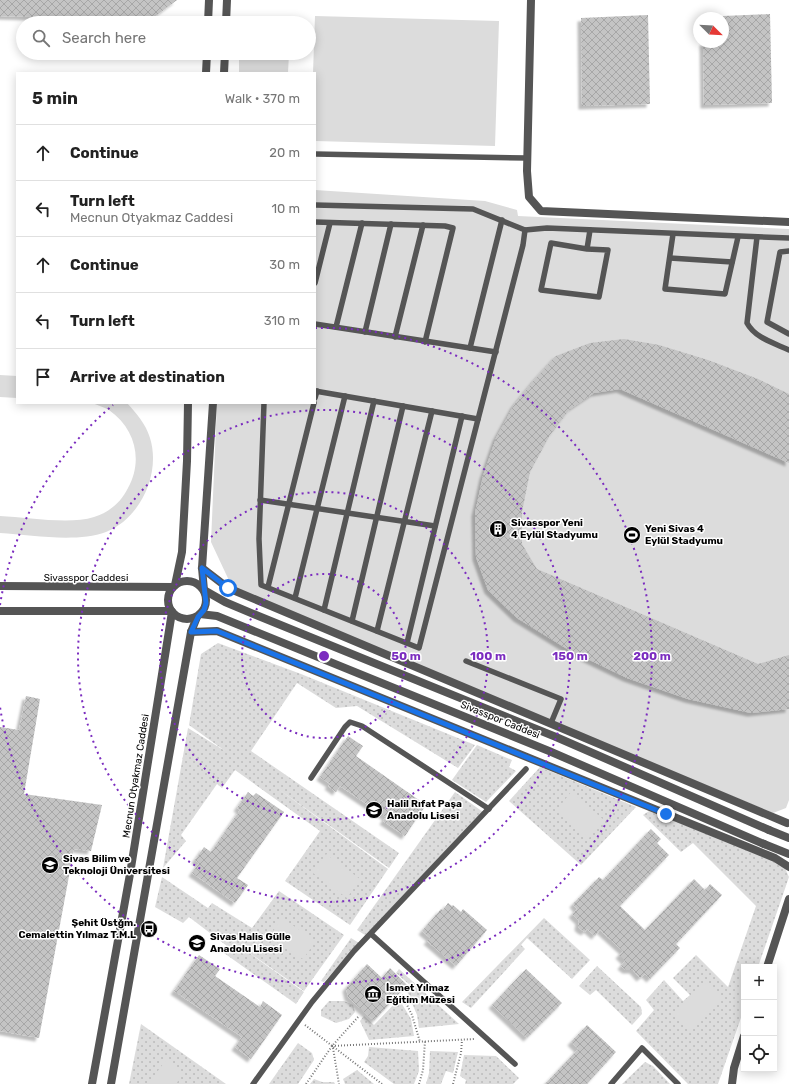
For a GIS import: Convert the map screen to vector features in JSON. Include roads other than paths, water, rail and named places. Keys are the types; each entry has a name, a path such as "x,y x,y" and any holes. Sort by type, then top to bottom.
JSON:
{"street":[{"path":"208,16 209,0"},
{"path":"226,16 227,0"},
{"path":"531,0 527,158 529,197 541,211 789,222"},
{"path":"206,72 207,60"},
{"path":"224,72 225,60"},
{"path":"171,611 168,599 174,586 182,552 187,461 188,404"},
{"path":"110,1084 191,632 206,603 202,568 213,404"},
{"path":"202,568 228,588 787,823"},
{"path":"174,586 184,581 191,581 204,590"},
{"name":"Sivasspor Caddesi","path":"0,586 174,586"},
{"name":"Sivasspor Caddesi","path":"204,590 224,602 556,737 789,838"},
{"path":"0,611 171,611 182,619 189,620 199,616"},
{"name":"Mecnun Otyakmaz Caddesi","path":"92,1084 130,874 171,611"},
{"name":"Sivasspor Caddesi","path":"199,616 217,616 505,733 789,854"},
{"path":"191,632 217,631 775,858 789,867"},
{"path":"768,964 789,899"},
{"path":"732,1084 734,1068 741,1046"}],"lane":[{"path":"316,154 527,158"},
{"path":"316,205 473,209 525,230 547,228 789,238"},
{"path":"470,348 502,220"},
{"path":"316,222 423,225 452,228 425,342"},
{"path":"316,279 330,223"},
{"path":"336,328 362,223"},
{"path":"365,332 391,224"},
{"path":"396,337 423,225"},
{"path":"264,404 259,539 261,585 419,648 496,352 525,230"},
{"path":"587,249 590,230"},
{"path":"673,234 666,290 725,294 738,237"},
{"path":"757,237 746,323 751,330 762,337 789,350"},
{"path":"551,243 587,249 608,250 599,297 541,290 551,243"},
{"path":"789,252 780,252 767,322 789,334"},
{"path":"670,258 732,262"},
{"path":"316,324 496,352"},
{"path":"316,391 478,419"},
{"path":"295,598 345,396"},
{"path":"324,610 374,401"},
{"path":"268,587 314,404"},
{"path":"352,621 403,406"},
{"path":"378,631 432,411"},
{"path":"407,643 462,416"},
{"path":"260,500 318,507 435,526"},
{"path":"466,661 561,699 551,723"},
{"path":"311,778 345,727 350,722 362,726 489,809"},
{"path":"253,1084 299,1021 354,951 526,769"},
{"path":"370,934 515,1064"},
{"path":"611,1084 642,1048 678,1084"}],"place":[{"name":"Sivasspor Yeni 4 Eylül Stadyumu","path":"498,529"},
{"name":"Yeni Sivas 4 Eylül Stadyumu","path":"632,535"},
{"name":"Halil Rıfat Paşa Anadolu Lisesi","path":"374,810"},
{"name":"Sivas Bilim ve Teknoloji Üniversitesi","path":"50,865"},
{"name":"Şehit Üstğm. Cemalettin Yılmaz T.M.L","path":"149,929"},
{"name":"Sivas Halis Gülle Anadolu Lisesi","path":"197,943"},
{"name":"İsmet Yılmaz Eğitim Müzesi","path":"373,994"}]}
